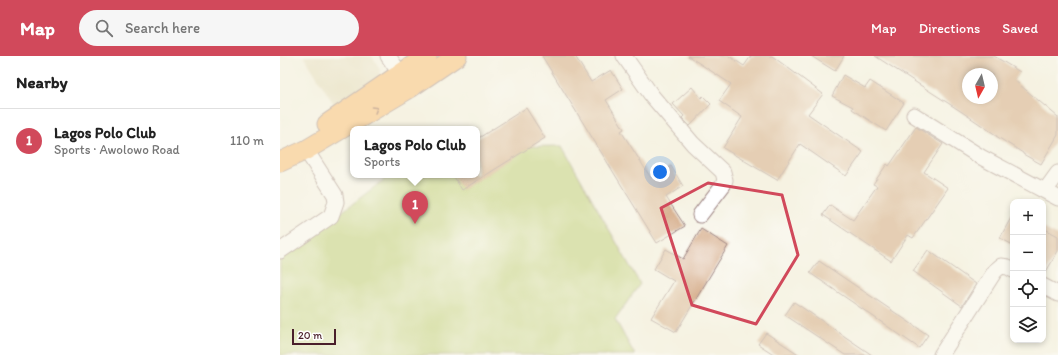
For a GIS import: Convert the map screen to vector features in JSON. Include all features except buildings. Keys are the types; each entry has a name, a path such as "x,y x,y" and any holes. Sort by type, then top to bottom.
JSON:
{"main road":[{"path":"280,162 306,150 405,81 427,56"},
{"path":"280,152 405,81 457,56"}],"street":[{"path":"388,56 405,81"},
{"path":"624,56 652,96 693,144 723,172 725,180 723,185 700,215"},
{"path":"914,115 981,157 1052,195 1058,172"},
{"path":"280,251 330,216 336,202 335,195 306,150"},
{"path":"941,355 995,271 1001,266 1010,268"},
{"path":"1046,288 1058,294"}],"highlighted area":[{"path":"708,183 782,195 798,255 756,324 692,305 661,208"}],"shaded area":[{"path":"304,56 372,56 380,69 379,84 338,111"}],"green space":[{"path":"562,146 640,284 615,319 635,355 280,355 280,259 386,178 480,178 480,147"}],"place":[{"name":"Lagos Polo Club","path":"415,224"}]}
